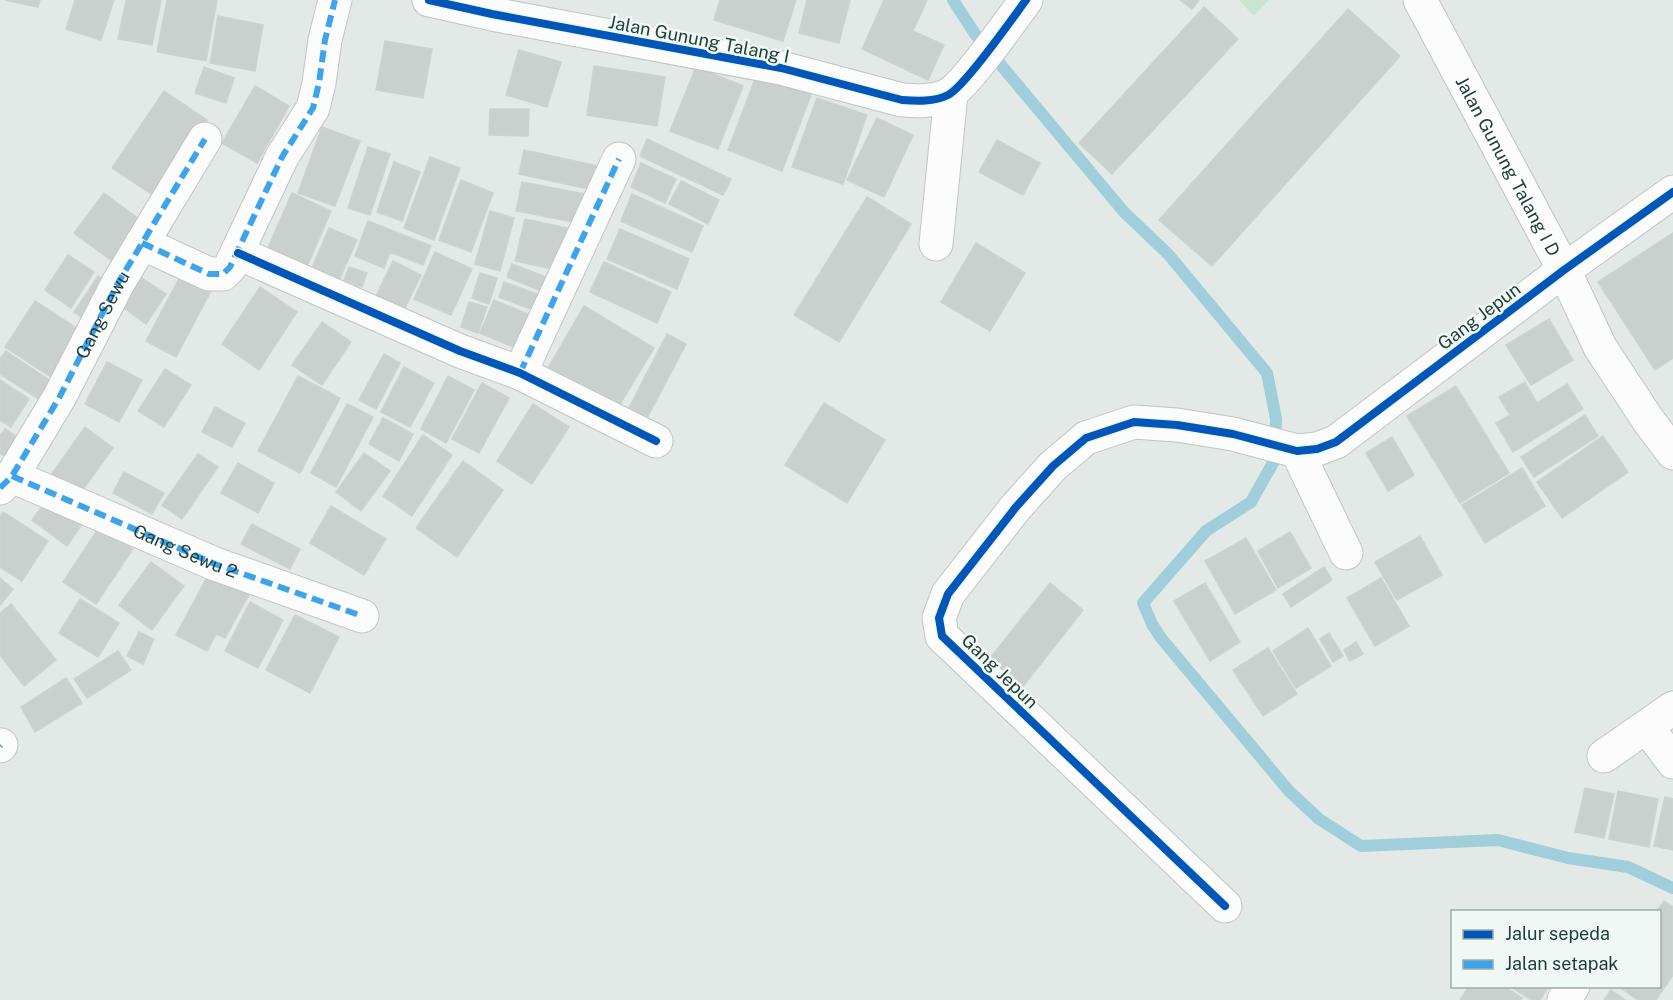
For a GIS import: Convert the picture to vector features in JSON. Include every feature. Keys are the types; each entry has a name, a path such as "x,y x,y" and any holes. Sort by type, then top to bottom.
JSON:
{"street":[{"path":"142,243 209,274 217,275 227,270 238,253 282,157 313,108 325,40 335,0"},
{"name":"Jalan Gunung Talang I","path":"429,0 781,68 902,100 939,99 958,86"},
{"name":"Jalan Gunung Talang I D","path":"1420,0 1564,270 1600,347 1648,420 1673,453"},
{"path":"936,244 958,86 1022,6"},
{"name":"Gang Sewu","path":"6,482 65,388 118,283 205,139"},
{"path":"520,373 619,159"},
{"name":"Gang Jepun","path":"1225,906 942,636 939,618 948,594 1016,507 1053,466 1086,438 1134,422 1177,425 1233,434 1293,449 1317,449 1336,442 1564,270 1673,192"},
{"path":"238,253 460,351 520,373 656,441"},
{"path":"1293,449 1346,554"},
{"name":"Gang Sewu 2","path":"6,482 215,564 362,616"},
{"path":"1604,756 1673,708"},
{"path":"1647,727 1673,762"}],"green space":[{"path":"1239,0 1269,0 1254,16"}],"building":[{"path":"5,0 40,0 38,7"},
{"path":"75,0 114,0 101,40 66,29"},
{"path":"126,0 161,0 152,45 118,39"},
{"path":"167,0 217,0 206,61 157,52"},
{"path":"720,0 796,0 783,41 714,20"},
{"path":"807,0 850,0 839,43 799,33"},
{"path":"884,0 927,0 913,31 944,45 928,80 862,49"},
{"path":"1180,0 1199,0 1192,9"},
{"path":"1204,7 1238,39 1112,174 1079,143"},
{"path":"1348,9 1400,56 1212,266 1159,220"},
{"path":"218,16 263,25 255,71 210,63"},
{"path":"385,41 432,49 423,98 376,90"},
{"path":"519,50 561,62 547,107 506,95"},
{"path":"594,66 665,77 657,126 587,115"},
{"path":"204,67 234,78 226,103 195,93"},
{"path":"696,67 743,86 718,149 670,131"},
{"path":"757,74 811,95 782,171 728,150"},
{"path":"255,86 289,106 257,163 222,143"},
{"path":"164,91 207,120 156,197 112,168"},
{"path":"817,98 867,115 843,184 792,167"},
{"path":"490,109 529,109 528,136 489,135"},
{"path":"877,118 913,135 884,197 847,180"},
{"path":"322,127 360,141 335,206 298,193"},
{"path":"647,139 731,179 723,195 640,156"},
{"path":"997,140 1040,163 1023,195 979,172"},
{"path":"368,147 390,154 370,215 348,208"},
{"path":"524,150 603,167 598,191 519,174"},
{"path":"430,157 460,168 434,240 404,228"},
{"path":"394,162 420,172 402,221 377,212"},
{"path":"641,163 676,179 665,203 631,187"},
{"path":"461,180 493,193 471,252 439,240"},
{"path":"681,181 719,200 708,224 669,204"},
{"path":"522,182 585,194 579,223 516,211"},
{"path":"104,193 144,223 115,263 74,233"},
{"path":"292,193 331,211 306,269 266,252"},
{"path":"632,194 703,226 692,252 621,221"},
{"path":"867,197 911,224 839,342 794,315"},
{"path":"490,211 514,218 500,271 475,264"},
{"path":"525,219 567,228 558,270 515,261"},
{"path":"368,221 431,246 423,265 390,252 384,268 355,256"},
{"path":"329,228 357,240 339,280 312,268"},
{"path":"620,229 689,259 677,289 607,259"},
{"path":"1673,233 1673,358 1655,370 1598,282"},
{"path":"976,243 1025,273 990,331 941,302"},
{"path":"435,252 472,269 451,315 414,299"},
{"path":"68,255 94,272 71,308 45,290"},
{"path":"393,261 421,275 404,310 376,296"},
{"path":"604,262 671,292 657,323 590,292"},
{"path":"512,264 556,281 551,295 507,277"},
{"path":"349,267 367,273 362,287 344,280"},
{"path":"183,271 213,287 176,357 146,341"},
{"path":"480,273 497,278 489,304 472,298"},
{"path":"136,274 166,294 146,324 116,302"},
{"path":"98,276 114,286 90,323 74,312"},
{"path":"504,282 548,298 541,313 499,297"},
{"path":"260,287 297,312 259,370 222,344"},
{"path":"494,300 539,319 526,352 480,333"},
{"path":"35,301 81,331 51,377 5,347"},
{"path":"469,302 487,307 478,333 461,327"},
{"path":"584,306 654,348 616,411 547,370"},
{"path":"1549,319 1573,360 1531,385 1506,345"},
{"path":"322,322 351,342 322,385 292,365"},
{"path":"667,334 686,344 647,418 629,408"},
{"path":"6,351 64,390 53,408 0,374 0,359"},
{"path":"384,354 400,363 376,409 359,400"},
{"path":"107,362 142,380 119,422 85,404"},
{"path":"404,367 434,383 410,427 381,412"},
{"path":"165,369 191,385 164,427 138,411"},
{"path":"298,376 340,398 300,473 258,451"},
{"path":"448,376 474,390 446,443 421,429"},
{"path":"0,380 29,399 11,427 0,420"},
{"path":"1525,382 1537,403 1567,384 1583,409 1513,452 1496,423 1510,415 1499,397"},
{"path":"482,383 509,398 479,453 452,439"},
{"path":"1456,386 1509,473 1460,503 1407,416"},
{"path":"824,403 885,440 847,503 785,465"},
{"path":"347,404 373,417 336,487 311,473"},
{"path":"533,404 569,427 532,484 497,461"},
{"path":"215,407 245,423 232,447 202,432"},
{"path":"1585,415 1598,436 1534,477 1521,457"},
{"path":"383,418 413,434 399,461 369,444"},
{"path":"85,427 113,448 79,495 51,475"},
{"path":"5,429 30,445 17,465 0,453 0,436"},
{"path":"423,435 452,455 412,516 383,496"},
{"path":"1603,436 1628,472 1562,518 1537,482"},
{"path":"1392,437 1414,475 1388,491 1366,453"},
{"path":"364,453 390,471 361,511 336,492"},
{"path":"198,454 218,467 182,519 162,505"},
{"path":"463,461 503,490 457,557 416,528"},
{"path":"238,463 274,483 258,513 221,493"},
{"path":"1522,468 1545,506 1485,543 1462,505"},
{"path":"124,472 164,493 152,514 113,493"},
{"path":"51,494 85,520 67,546 32,520"},
{"path":"331,506 386,539 364,575 310,543"},
{"path":"3,512 48,541 22,581 0,567 0,517"},
{"path":"252,524 300,549 290,569 241,544"},
{"path":"100,526 133,549 96,604 63,582"},
{"path":"1290,532 1311,568 1278,588 1258,551"},
{"path":"1420,536 1442,575 1397,600 1375,562"},
{"path":"1246,538 1276,590 1235,614 1205,561"},
{"path":"151,562 184,586 152,630 119,605"},
{"path":"1324,567 1332,580 1291,607 1283,594"},
{"path":"211,570 251,591 225,638 216,634 207,651 176,635"},
{"path":"0,578 13,589 0,605"},
{"path":"1381,578 1409,626 1375,646 1347,598"},
{"path":"1050,583 1083,610 1017,694 983,667"},
{"path":"1205,583 1240,642 1210,661 1174,601"},
{"path":"80,599 119,623 98,657 59,633"},
{"path":"250,602 283,620 258,668 225,651"},
{"path":"11,604 56,660 24,686 0,655 0,613"},
{"path":"295,615 339,637 310,693 266,670"},
{"path":"1308,628 1331,666 1296,688 1273,651"},
{"path":"139,632 154,639 143,664 127,656"},
{"path":"1329,633 1343,656 1333,662 1320,639"},
{"path":"1356,642 1363,654 1350,661 1344,650"},
{"path":"1268,648 1297,694 1263,716 1233,670"},
{"path":"118,651 131,670 87,698 74,679"},
{"path":"66,678 82,703 35,732 21,707"},
{"path":"1585,788 1614,794 1604,838 1575,832"},
{"path":"1618,791 1658,799 1649,847 1609,839"},
{"path":"1665,797 1673,799 1673,850 1654,846"},
{"path":"1664,901 1673,907 1673,975 1656,1000 1638,1000 1621,988 1661,988 1661,910 1657,910"},
{"path":"1468,988 1506,988 1522,998 1521,1000 1460,1000"},
{"path":"1513,988 1548,988 1540,1000 1531,1000"},
{"path":"1611,990 1625,1000 1604,1000"}],"waterway":[{"path":"953,0 975,34 1124,212 1168,254 1267,373 1276,419 1274,461 1251,502 1206,531 1143,603 1161,638 1289,791 1319,819 1361,846 1498,840 1568,858 1628,867 1673,888"}],"marked path":[{"path":"142,243 209,274 223,274 230,267 282,157 313,108 325,40 335,0"},
{"path":"0,488 12,476 59,398 118,283 205,139"},
{"path":"520,373 619,159"},
{"path":"12,476 215,564 362,616"}],"cycle path":[{"path":"429,0 781,68 902,100 919,101 943,97 956,89 1026,0"},
{"path":"1225,906 942,636 939,618 948,594 1016,507 1053,466 1086,438 1134,422 1177,425 1233,434 1297,451 1317,449 1336,442 1564,270 1673,192"},
{"path":"238,253 460,351 520,373 656,441"}]}
